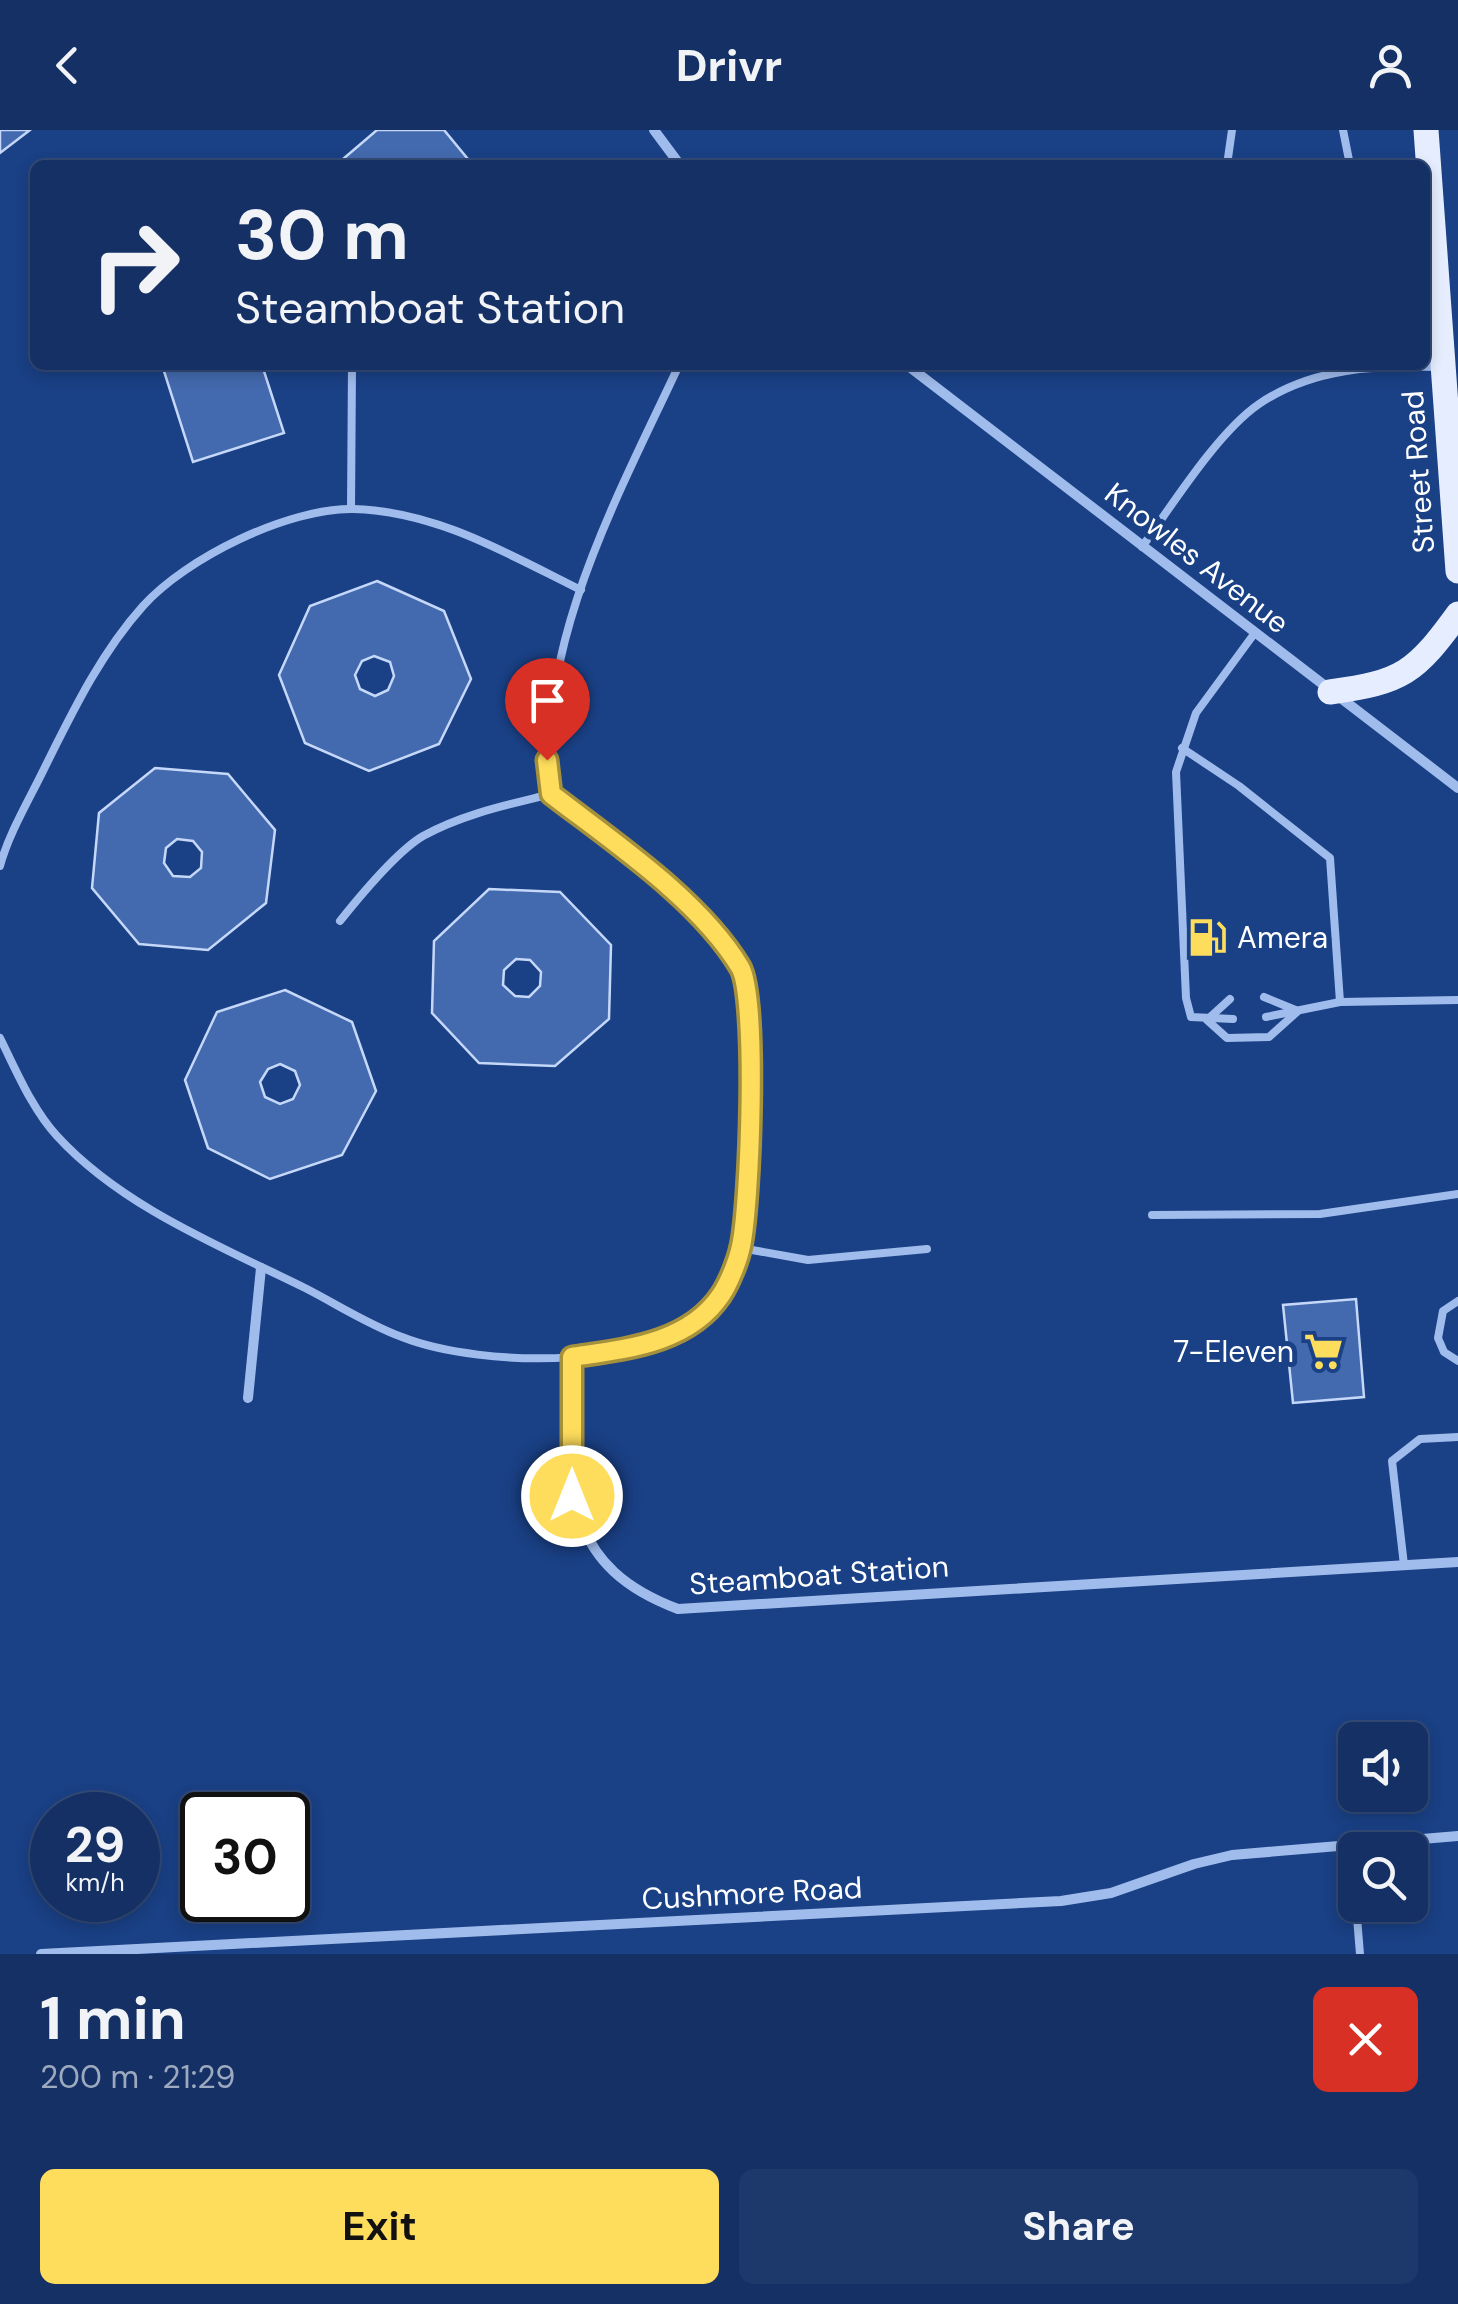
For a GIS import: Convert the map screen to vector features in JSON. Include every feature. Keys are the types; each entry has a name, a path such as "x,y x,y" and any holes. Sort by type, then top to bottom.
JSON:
{"main road":[{"name":"Street Road","path":"1426,130 1427,160"},
{"name":"Street Road","path":"1430,238 1449,307 1444,367 1458,571"},
{"path":"1330,692 1382,685 1407,672 1434,648 1458,614"}],"street":[{"path":"654,130 676,160"},
{"name":"Knowles Avenue","path":"913,370 1458,788"},
{"path":"248,1398 261,1268"},
{"name":"Steamboat Station","path":"572,1357 572,1496 585,1532 608,1569 644,1596 678,1609 1458,1562"},
{"name":"Cushmore Road","path":"1428,1839 1458,1836"},
{"name":"Cushmore Road","path":"41,1954 1060,1900 1111,1893 1232,1855 1338,1847"}],"lane":[{"path":"1228,160 1232,130"},
{"path":"1343,130 1349,160"},
{"path":"1430,367 1444,367"},
{"path":"351,509 352,370"},
{"path":"0,1038 22,1082 56,1134 85,1160 149,1207 402,1338 474,1356 572,1357 639,1346 687,1328 721,1296 741,1248 750,1116 750,1029 743,970 704,921 656,877 551,794 547,760 552,692 581,590 603,528 678,370"},
{"path":"1142,547 1212,452 1257,405 1295,385 1346,370"},
{"path":"0,866 83,691 144,605 195,564 250,534 298,515 351,509 399,514 445,526 581,590"},
{"path":"1233,1019 1191,1017 1186,998 1176,772 1196,713 1254,634"},
{"path":"1182,748 1239,786 1330,858 1340,1002"},
{"path":"340,922 364,891 420,838 474,814 551,794"},
{"path":"1264,997 1298,1011"},
{"path":"1207,1020 1230,999"},
{"path":"1266,1017 1340,1002 1458,1000"},
{"path":"1207,1020 1228,1038 1268,1037 1298,1011"},
{"path":"1152,1215 1320,1214 1458,1194"},
{"path":"741,1248 808,1260 927,1249"},
{"path":"1458,1301 1443,1310 1438,1325 1444,1352 1458,1361"},
{"path":"1404,1565 1392,1461 1420,1439 1458,1437"},
{"path":"1357,1922 1360,1954"}],"building":[{"path":"0,130 30,130 0,153"},
{"path":"377,130 444,130 469,160 342,160"},
{"path":"164,370 264,370 284,433 193,462"},
{"path":"377,581 444,611 471,679 439,744 369,771 305,743 279,675 310,606","holes":["374,656 390,662 394,676 388,690 375,696 360,689 355,675 362,661"]},
{"path":"155,768 228,774 275,830 266,903 208,950 139,944 92,888 99,813","holes":["177,839 193,841 202,852 201,868 190,877 173,876 164,863 166,848"]},
{"path":"489,889 560,892 611,945 609,1019 555,1066 479,1063 432,1013 434,941","holes":["516,959 530,960 541,972 540,986 529,997 515,996 503,985 504,970"]},
{"path":"285,990 352,1022 376,1091 342,1155 270,1179 208,1148 185,1080 217,1012","holes":["280,1064 295,1071 300,1085 293,1099 280,1104 265,1097 260,1082 268,1069"]},
{"name":"7-Eleven","path":"1356,1299 1364,1397 1293,1403 1283,1305"}],"place":[{"name":"Amera","path":"1207,937"},
{"name":"7-Eleven","path":"1324,1351"}],"route":[{"path":"547,760 551,794 664,884 704,921 743,970 750,1029 750,1116 741,1248 721,1296 687,1328 639,1346 572,1357 572,1496"}]}
